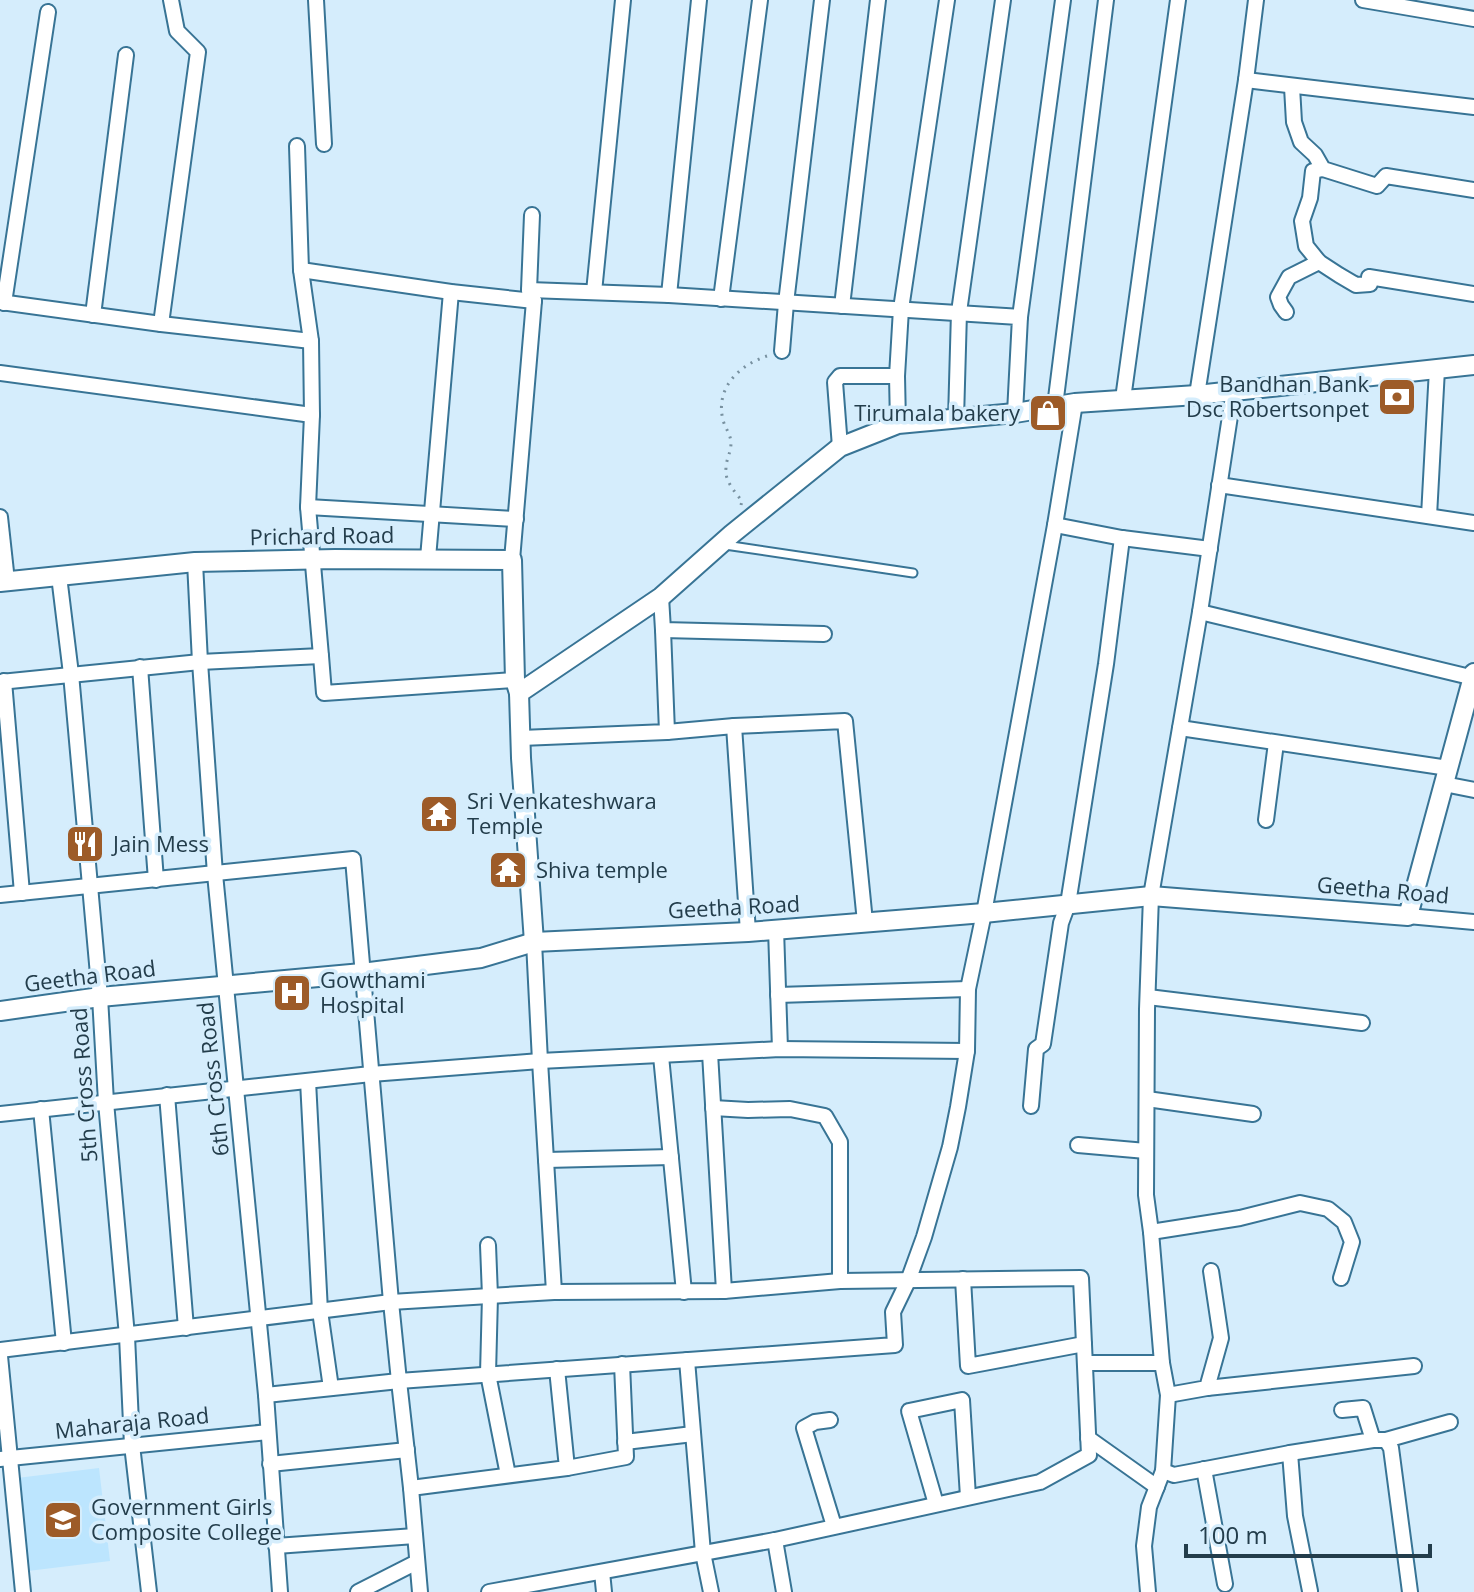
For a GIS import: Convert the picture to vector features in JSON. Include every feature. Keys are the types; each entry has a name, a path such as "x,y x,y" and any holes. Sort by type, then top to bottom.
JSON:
{"street":[{"path":"161,324 198,52 177,31 171,0"},
{"path":"316,0 324,144"},
{"path":"594,292 623,0"},
{"path":"669,295 699,0"},
{"path":"721,299 760,0"},
{"path":"782,351 822,0"},
{"path":"842,306 878,0"},
{"path":"898,424 901,309 947,0"},
{"path":"956,419 959,312 1003,0"},
{"path":"1015,413 1020,317 1063,0"},
{"path":"1055,406 1106,0"},
{"path":"1123,399 1178,0"},
{"path":"1197,395 1256,0"},
{"path":"1363,0 1474,19"},
{"path":"48,12 2,302 311,341"},
{"path":"93,315 126,55"},
{"path":"1246,80 1474,107"},
{"path":"1292,87 1294,122 1301,142 1315,155 1323,169"},
{"path":"297,146 301,270 311,341 308,507 324,693 517,687 661,597 840,447 898,424 1015,413 1075,403 1197,395 1474,365"},
{"path":"1474,190 1386,176 1377,186 1323,169 1313,171 1310,198 1302,221 1306,246 1319,262 1356,285 1370,284 1369,277 1474,294"},
{"path":"532,215 532,296 512,560 554,1292"},
{"path":"1286,312 1278,297 1289,277 1319,262"},
{"path":"301,270 451,292 532,296 594,292 669,295 1020,317"},
{"path":"428,558 451,292"},
{"path":"1429,516 1437,369"},
{"path":"0,373 312,415"},
{"path":"840,447 835,382 840,376 897,376"},
{"path":"1148,1592 1144,1546 1149,1507 1163,1471 1168,1395 1162,1363 1146,1195 1151,896 1234,390"},
{"path":"266,1395 399,1381 895,1345 893,1312 924,1237 950,1147 967,1051 968,989 1075,403"},
{"path":"1219,485 1474,523"},
{"path":"308,507 516,519"},
{"path":"0,517 4,582"},
{"path":"1055,525 1122,538 1210,549"},
{"path":"1031,1106 1036,1049 1043,1044 1061,923 1068,904 1106,664 1122,538"},
{"name":"Prichard Road","path":"4,582 195,562 428,558 512,560"},
{"name":"6th Cross Road","path":"195,562 215,874 266,1395 280,1592"},
{"name":"5th Cross Road","path":"59,576 71,674 100,997 127,1336 132,1445 149,1592"},
{"path":"661,597 667,732"},
{"path":"1200,612 1474,676 1408,916"},
{"path":"663,630 824,634"},
{"path":"22,893 2,681 200,662 321,656"},
{"path":"140,667 156,880"},
{"path":"521,738 845,721 865,922"},
{"path":"734,726 748,932"},
{"path":"1180,728 1446,776 1474,790"},
{"path":"1266,820 1276,743"},
{"path":"0,895 353,859 391,1302 420,1592"},
{"name":"Geetha Road","path":"0,1011 100,997 362,973 481,958 534,942 748,932 1151,896 1474,922"},
{"path":"776,929 780,1049"},
{"path":"778,995 968,989"},
{"path":"1148,997 1362,1023"},
{"path":"0,1114 371,1074 540,1061 780,1049 967,1051"},
{"path":"710,1053 724,1291"},
{"path":"661,1056 684,1292"},
{"path":"308,1081 320,1311 331,1388"},
{"path":"167,1095 186,1328"},
{"path":"1147,1099 1253,1114"},
{"path":"713,1108 790,1109 825,1116 840,1142 840,1281"},
{"path":"41,1109 64,1343"},
{"path":"1078,1145 1146,1151"},
{"path":"546,1160 671,1157"},
{"path":"1151,1232 1240,1218 1300,1203 1328,1209 1344,1222 1352,1242 1341,1278"},
{"path":"488,1245 488,1374 508,1475"},
{"path":"1207,1388 1221,1338 1211,1271"},
{"path":"23,1592 5,1458 0,1353 391,1302 554,1292 724,1291 840,1281 1081,1278 1089,1455 1040,1482 775,1540 532,1588 489,1592"},
{"path":"963,1279 968,1366 1084,1344"},
{"path":"687,1360 703,1553 711,1592"},
{"path":"1085,1363 1162,1363"},
{"path":"411,1488 543,1473 626,1457 622,1364"},
{"path":"1168,1395 1414,1366"},
{"path":"557,1369 567,1468"},
{"path":"936,1504 909,1411 962,1400 968,1497"},
{"path":"1342,1410 1363,1408 1380,1440 1391,1448 1410,1592"},
{"path":"830,1420 815,1422 804,1428 834,1526"},
{"path":"1163,1471 1174,1475 1380,1440 1450,1422"},
{"name":"Maharaja Road","path":"5,1458 268,1432"},
{"path":"625,1442 693,1434"},
{"path":"1088,1438 1157,1487"},
{"path":"270,1464 407,1450"},
{"path":"1290,1453 1295,1516 1310,1591"},
{"path":"1204,1469 1225,1584"},
{"path":"276,1546 415,1536"},
{"path":"775,1540 784,1592"},
{"path":"358,1592 417,1562"},
{"path":"602,1572 604,1592"}],"lane":[{"path":"721,544 913,573"}],"path":[{"path":"740,516 742,501 729,483 725,470 731,439 723,420 721,402 727,383 742,368 752,361 782,351"}],"shaded area":[{"name":"Government Girls Composite College","path":"99,1468 110,1561 28,1571 17,1478"}],"place":[{"name":"Bandhan Bank Dsc Robertsonpet","path":"1397,397"},
{"name":"Tirumala bakery","path":"1048,413"},
{"name":"Sri Venkateshwara Temple","path":"439,814"},
{"name":"Jain Mess","path":"85,844"},
{"name":"Shiva temple","path":"508,870"},
{"name":"Gowthami Hospital","path":"292,993"},
{"name":"Government Girls Composite College","path":"63,1520"}]}
